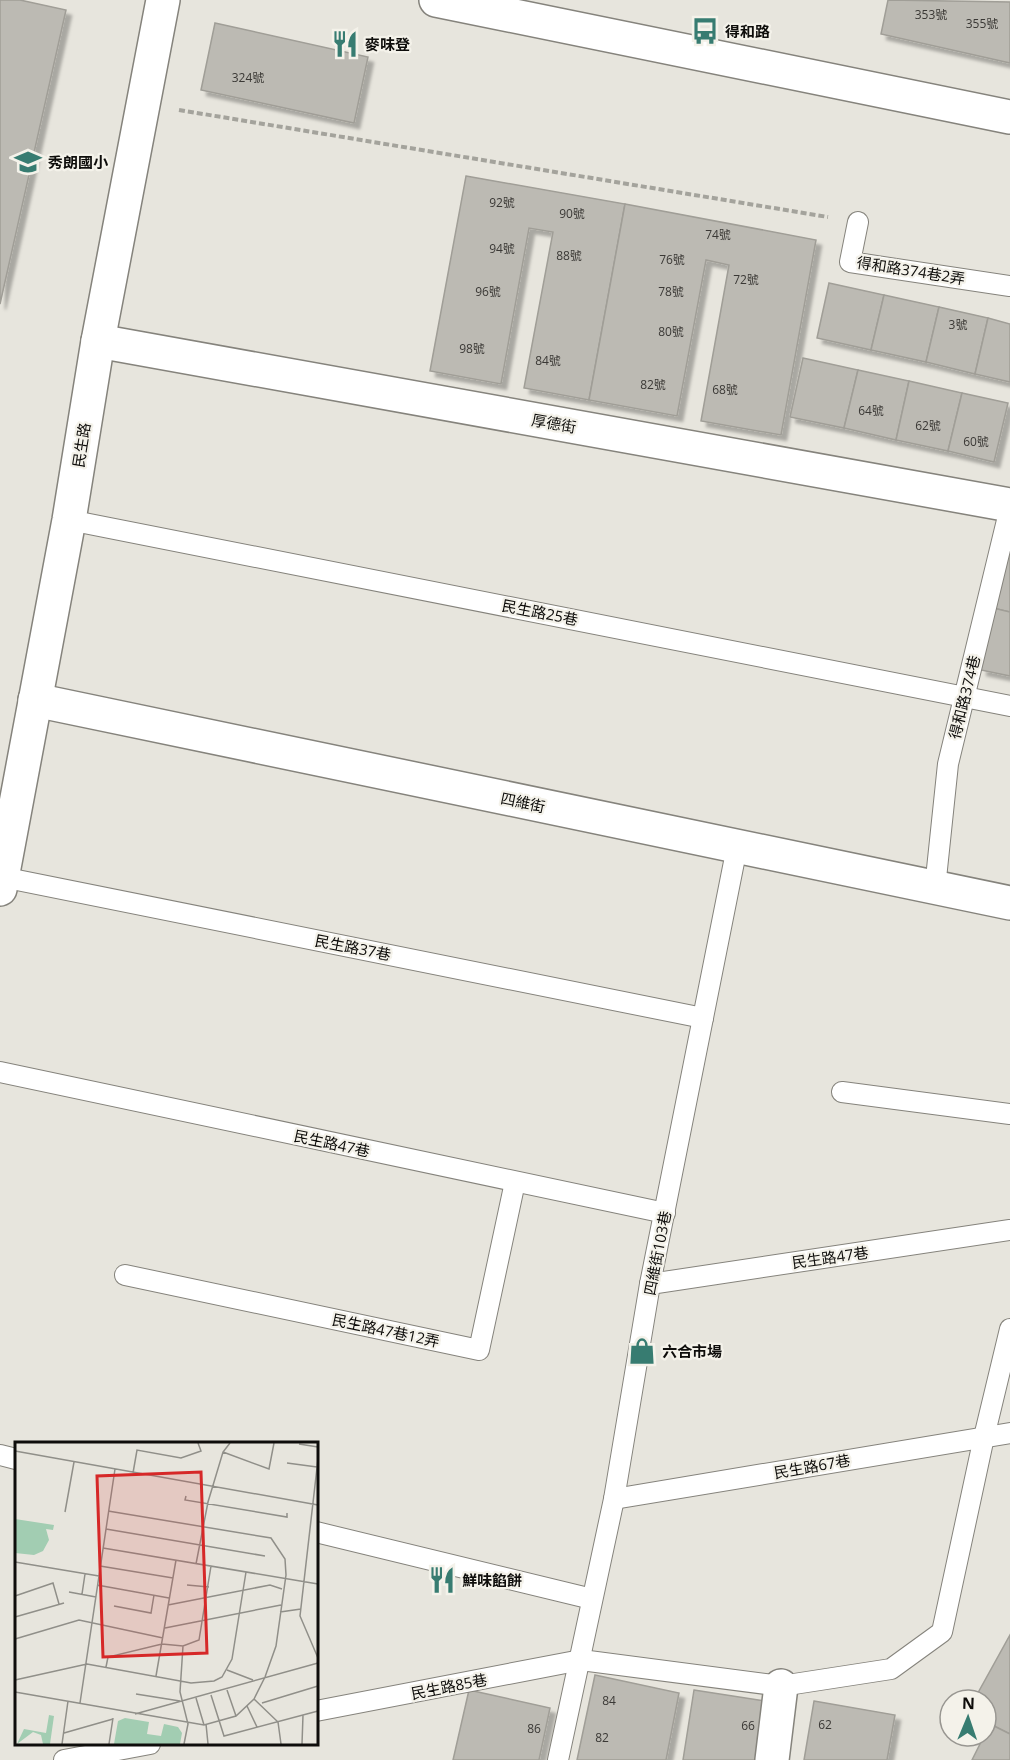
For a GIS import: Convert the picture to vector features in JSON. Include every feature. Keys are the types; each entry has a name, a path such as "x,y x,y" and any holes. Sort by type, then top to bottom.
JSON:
{"street":[{"name":"民生路","path":"1,883 69,520 98,341 163,0"},
{"path":"436,0 1010,117"},
{"name":"厚德街","path":"98,341 1010,507"},
{"name":"四維街","path":"35,700 1010,903"},
{"path":"772,1760 781,1686"}],"lane":[{"name":"得和路374巷2弄","path":"858,222 850,262 1010,286"},
{"name":"得和路374巷","path":"935,888 948,764 1010,507"},
{"name":"民生路25巷","path":"69,520 1010,706"},
{"name":"四維街103巷","path":"558,1760 614,1499 650,1284 737,847"},
{"name":"民生路37巷","path":"1,883 704,1018"},
{"name":"民生路47巷","path":"0,1072 664,1213"},
{"path":"842,1092 1010,1114"},
{"name":"民生路47巷12弄","path":"125,1275 479,1350 515,1182"},
{"name":"民生路47巷","path":"650,1284 1010,1230"},
{"name":"民生路85巷","path":"318,1711 581,1660 781,1686 891,1669 942,1632 1010,1329"},
{"name":"民生路67巷","path":"614,1499 1010,1433"},
{"path":"0,1455 15,1459"},
{"path":"318,1532 592,1599"},
{"path":"64,1760 140,1745"}],"path":[{"path":"142,104 858,222"}],"building":[{"path":"0,0 20,0 66,10 0,304"},
{"path":"888,0 1010,2 1010,63 881,34"},
{"path":"215,23 368,57 354,123 201,90"},
{"path":"466,176 625,204 589,400 524,388 553,232 529,228 501,384 430,371"},
{"path":"625,204 816,240 781,435 701,421 729,265 706,260 677,416 589,400"},
{"path":"829,283 884,295 871,350 817,338"},
{"path":"884,295 939,307 926,362 871,350"},
{"path":"939,307 988,318 975,374 926,362"},
{"path":"988,318 1010,324 1010,382 975,374"},
{"path":"803,358 858,370 844,428 790,417"},
{"path":"858,370 909,381 896,440 844,428"},
{"path":"909,381 962,393 948,451 896,440"},
{"path":"962,393 1008,403 994,462 948,451"},
{"path":"1006,550 1010,551 1010,612 993,608"},
{"path":"993,608 1010,612 1010,676 981,670"},
{"path":"1010,1635 1010,1734 998,1728 998,1688 981,1688"},
{"path":"595,1675 679,1693 666,1760 577,1760"},
{"path":"469,1690 550,1708 539,1760 453,1760"},
{"path":"694,1690 765,1701 756,1760 683,1760"},
{"path":"814,1701 895,1715 887,1760 804,1760"},
{"path":"998,1728 1010,1734 1010,1760 972,1760 978,1748 998,1748"}],"place":[{"name":"得和路","path":"705,31"},
{"name":"麥味登","path":"345,44"},
{"name":"秀朗國小","path":"28,162"},
{"name":"六合市場","path":"642,1351"},
{"name":"鮮味餡餅","path":"442,1580"}]}
